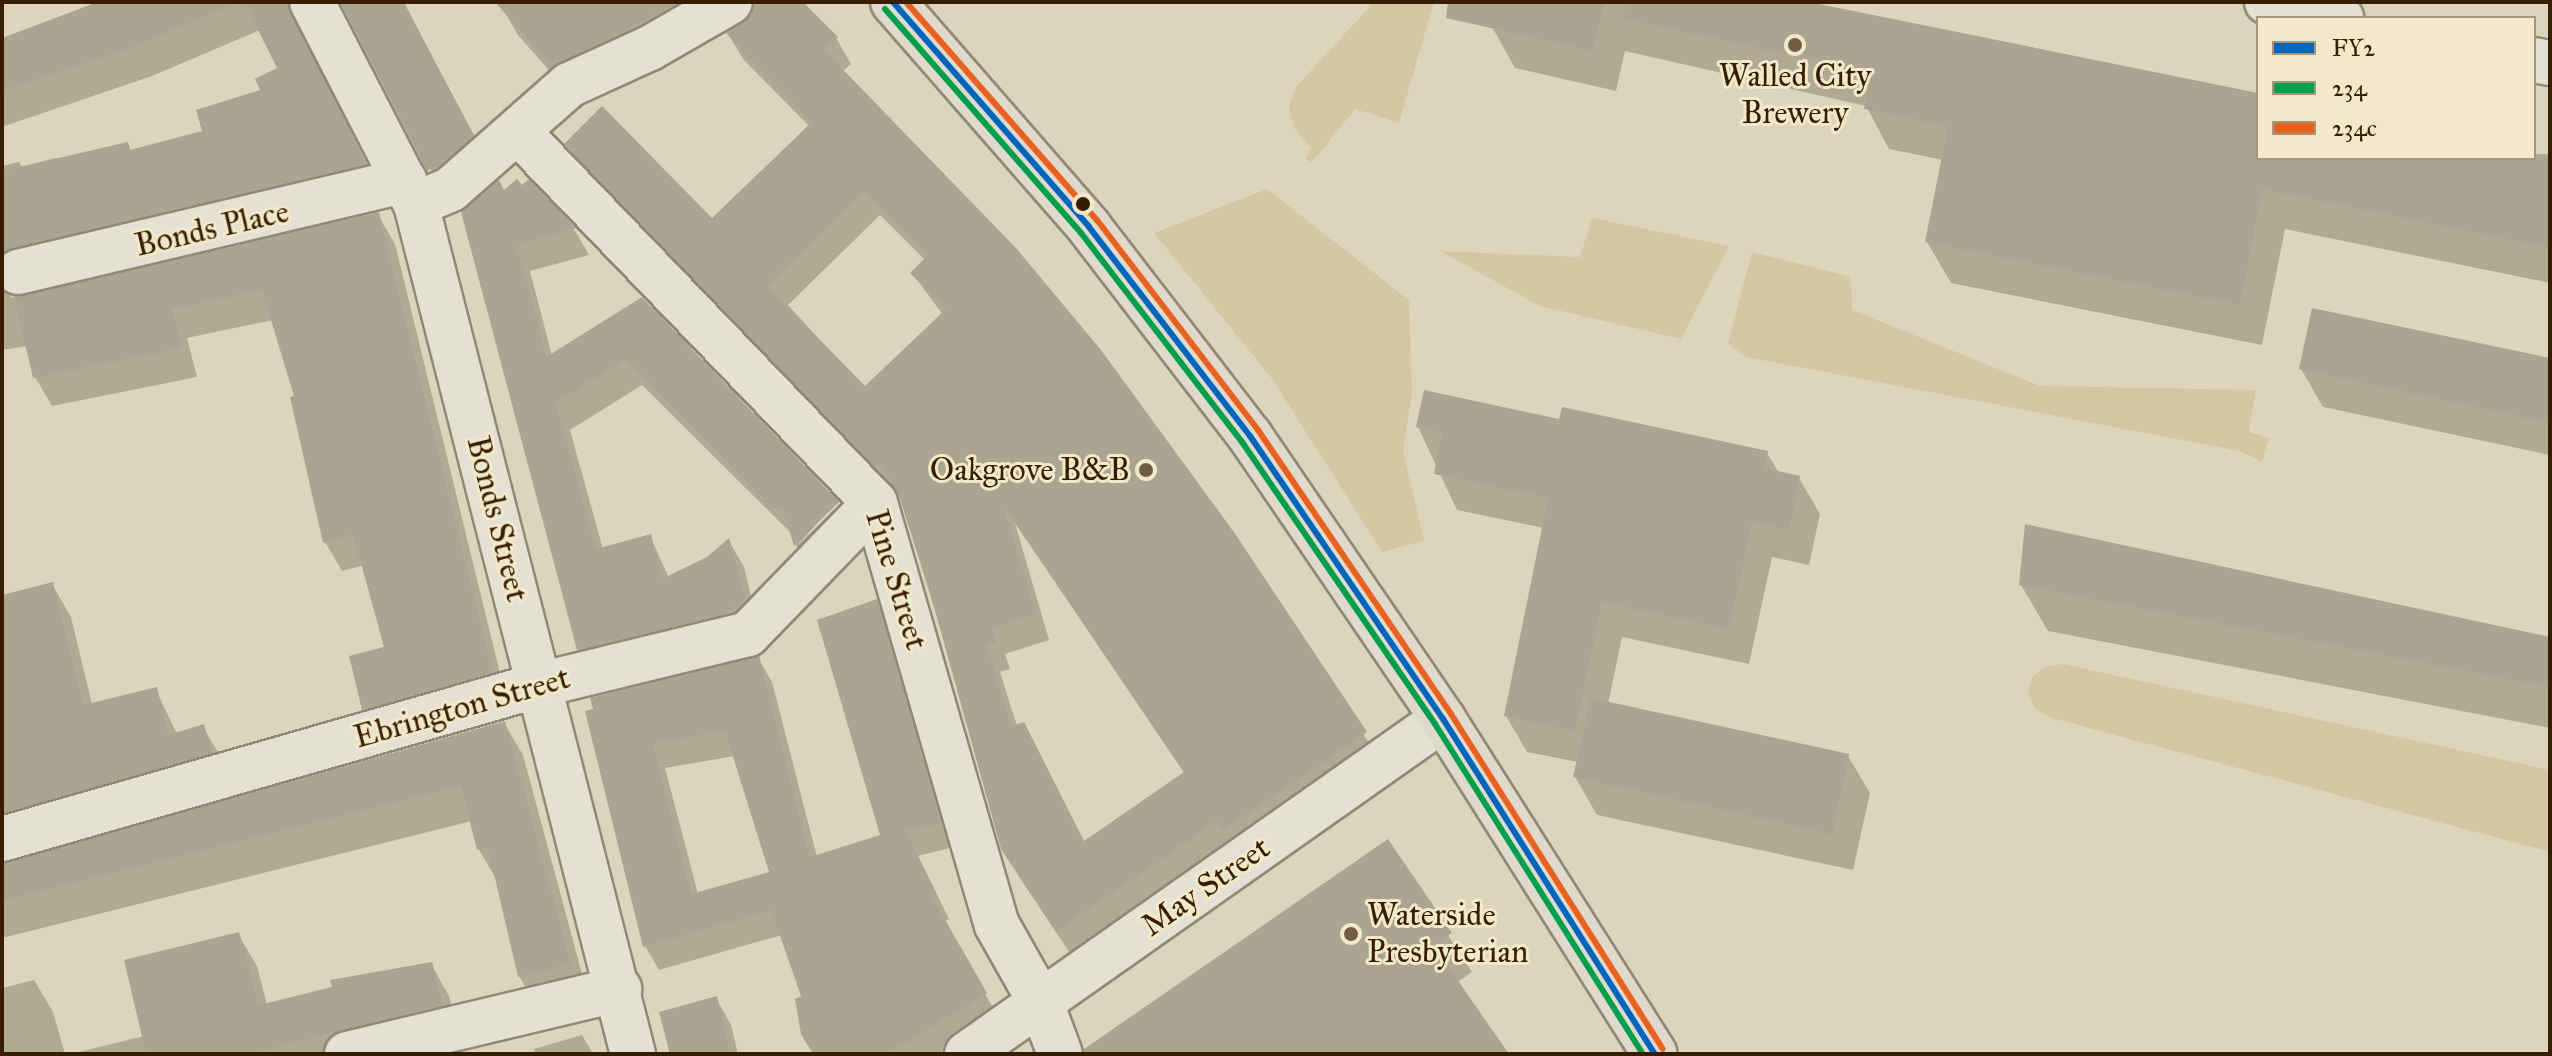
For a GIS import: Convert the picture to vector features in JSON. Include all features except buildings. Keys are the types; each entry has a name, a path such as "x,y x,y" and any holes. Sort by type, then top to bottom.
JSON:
{"highway":[{"path":"893,2 1089,227 1231,412 1443,719 1655,1054"}],"street":[{"name":"Bonds Street","path":"312,2 410,193 619,989 633,1054"},
{"name":"Bonds Place","path":"18,272 410,193 451,189 519,133 569,85 650,48 730,2"},
{"path":"2267,2 2332,16"},
{"name":"Pine Street","path":"519,133 875,503 997,925 1041,1003 1060,1054"},
{"name":"Ebrington Street","path":"2,839 539,685 748,634 875,503"},
{"name":"May Street","path":"967,1054 1443,719"},
{"path":"347,1054 619,989"}],"shaded area":[{"path":"1374,2 1434,2 1399,123 1355,109 1312,162 1306,159 1311,148 1294,128 1289,107 1295,88"},
{"path":"1267,189 1409,300 1412,393 1403,451 1424,541 1382,552 1273,380 1154,233"},
{"path":"1592,218 1729,246 1681,339 1540,306 1440,251 1580,257"},
{"path":"1752,252 1851,277 1852,310 2040,386 2256,390 2249,432 2269,438 2262,462 2240,451 1746,357 1728,344"},
{"path":"2063,664 2550,770 2550,852 2048,717 2034,708 2028,692 2032,677 2045,667"}],"transit line":[{"name":"FY2","path":"893,2 1089,227 1250,436 1443,719 1655,1054"},
{"name":"234c","path":"906,2 1097,220 1258,430 1451,714 1663,1049"},
{"name":"234","path":"885,9 1081,233 1242,442 1435,724 1643,1054"}],"place":[{"name":"Walled City Brewery","path":"1795,45"},
{"name":"Oakgrove B&B","path":"1146,470"},
{"name":"Waterside Presbyterian","path":"1351,934"}]}
